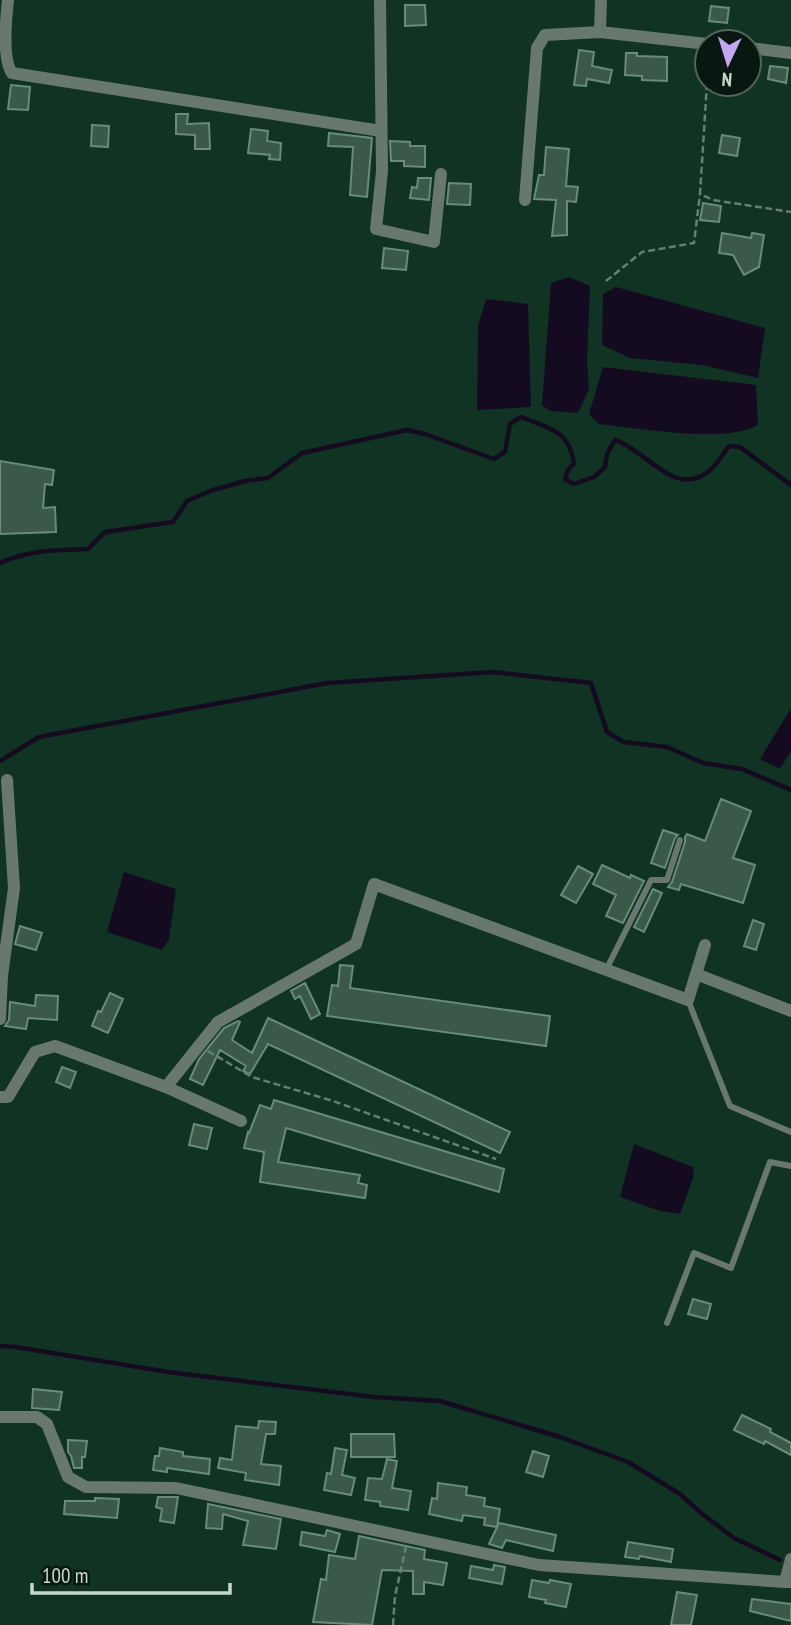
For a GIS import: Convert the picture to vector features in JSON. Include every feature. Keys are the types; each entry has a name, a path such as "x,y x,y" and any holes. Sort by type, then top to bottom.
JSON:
{"street":[{"path":"8,0 6,46 8,68 12,73 381,131"},
{"path":"380,0 382,171 376,229 434,242 440,174"},
{"path":"600,32 601,0"},
{"path":"525,200 537,48 545,34 600,32 693,42"},
{"path":"763,50 791,53"},
{"path":"0,1019 2,976 14,888 7,780"},
{"path":"166,1087 218,1022 356,944 374,884 688,1000 705,945"},
{"path":"696,974 791,1011"},
{"path":"0,1097 8,1097 35,1052 55,1046 166,1087 241,1121"},
{"path":"0,1416 37,1417 47,1424 68,1477 86,1487 176,1488 539,1565 788,1582 791,1559"}],"lane":[{"path":"606,970 651,880 667,880 680,839"},
{"path":"688,1000 730,1106 791,1132"},
{"path":"667,1323 694,1253 731,1268 770,1162 791,1166"}],"path":[{"path":"606,281 642,252 694,243 706,98"},
{"path":"700,194 713,200 791,212"},
{"path":"199,1046 252,1077 333,1101 496,1159"},
{"path":"393,1625 394,1595 409,1537"}],"shaded area":[{"path":"569,277 590,286 587,361 589,389 578,413 550,411 542,405 551,283"},
{"path":"616,287 765,328 758,378 702,365 630,358 602,345 603,294"},
{"path":"486,299 528,304 531,407 477,410 478,326"},
{"path":"603,367 756,385 758,425 744,431 704,434 599,424 589,414"},
{"path":"791,708 791,751 780,769 760,759"},
{"path":"124,872 176,889 169,939 162,950 107,932"},
{"path":"634,1144 693,1167 694,1175 680,1214 660,1211 620,1197"}],"building":[{"path":"405,5 425,5 426,25 405,26"},
{"path":"711,6 729,8 727,23 709,21"},
{"path":"579,50 594,52 592,66 612,70 609,83 587,79 586,86 574,85"},
{"path":"626,53 667,57 667,81 642,80 642,76 625,75"},
{"path":"770,66 788,68 786,83 768,79"},
{"path":"11,85 30,87 28,110 8,109"},
{"path":"176,114 188,114 187,124 209,123 210,149 195,149 195,135 176,134"},
{"path":"92,125 109,126 108,147 91,146"},
{"path":"251,129 268,131 267,141 281,143 280,160 269,159 270,155 248,153"},
{"path":"329,133 372,138 367,197 350,195 353,147 328,146"},
{"path":"722,135 740,138 737,156 719,153"},
{"path":"390,141 410,142 410,146 425,146 425,167 404,166 404,161 391,161"},
{"path":"546,147 569,149 566,186 578,187 576,202 567,201 567,235 552,236 556,200 534,199 539,175 544,175"},
{"path":"418,178 431,178 429,200 410,198 412,187 417,188"},
{"path":"449,183 471,184 470,205 447,204"},
{"path":"703,203 721,206 719,222 700,220"},
{"path":"722,233 751,238 752,233 764,235 759,267 744,275 733,255 719,253"},
{"path":"384,248 408,251 406,270 382,268"},
{"path":"0,461 54,470 52,485 45,484 43,508 55,507 56,532 0,534"},
{"path":"721,799 751,811 733,858 755,865 743,903 681,884 679,890 668,887 672,882 685,837 687,834 705,841"},
{"path":"663,830 678,835 665,868 651,863"},
{"path":"602,865 630,878 631,875 644,881 623,923 606,916 616,895 593,884"},
{"path":"578,866 593,874 576,903 561,895"},
{"path":"653,889 662,893 644,932 634,927"},
{"path":"753,920 764,924 756,950 744,946"},
{"path":"20,926 42,933 36,950 15,944"},
{"path":"340,965 353,966 350,988 550,1016 546,1046 327,1016 332,985 338,986"},
{"path":"305,983 320,1014 311,1019 300,996 295,999 291,991"},
{"path":"110,993 123,999 108,1033 92,1026"},
{"path":"36,995 58,996 57,1020 28,1018 26,1029 5,1026 9,1020 10,1002 35,1006"},
{"path":"268,1018 510,1132 500,1153 268,1044 250,1074 243,1071 246,1066 220,1050 203,1085 190,1079 199,1059 224,1028 240,1022 232,1040 252,1053"},
{"path":"62,1067 76,1072 70,1088 56,1082"},
{"path":"274,1100 504,1169 499,1192 286,1128 278,1162 360,1175 358,1183 367,1185 365,1198 260,1182 264,1152 244,1148 260,1105 271,1109"},
{"path":"194,1124 212,1128 207,1149 189,1145"},
{"path":"693,1299 711,1304 707,1319 688,1314"},
{"path":"33,1389 62,1392 59,1410 32,1408"},
{"path":"742,1415 771,1429 770,1432 791,1443 791,1455 765,1441 764,1444 734,1430"},
{"path":"259,1421 276,1422 275,1434 266,1434 261,1464 281,1466 279,1485 245,1480 246,1473 218,1468 220,1458 232,1460 236,1426 258,1428"},
{"path":"351,1434 394,1434 395,1457 351,1457"},
{"path":"68,1440 87,1441 82,1468 74,1468 68,1452"},
{"path":"160,1448 183,1452 183,1456 210,1459 209,1474 167,1468 167,1472 153,1470 155,1456 159,1456"},
{"path":"335,1448 347,1450 342,1475 355,1478 351,1495 324,1490 327,1473 331,1474"},
{"path":"533,1451 549,1456 543,1477 526,1472"},
{"path":"387,1459 397,1461 392,1488 411,1491 408,1510 380,1506 380,1502 365,1500 368,1478 382,1479"},
{"path":"438,1483 467,1487 466,1495 485,1498 484,1506 500,1509 497,1527 484,1525 485,1518 463,1515 462,1521 429,1514 432,1498 437,1499"},
{"path":"158,1497 178,1497 174,1523 160,1521 162,1509 156,1507"},
{"path":"95,1498 119,1499 117,1518 64,1514 65,1501 95,1501"},
{"path":"208,1504 281,1519 276,1549 243,1545 248,1521 223,1514 222,1529 206,1528"},
{"path":"499,1523 556,1535 553,1551 506,1540 502,1548 489,1544"},
{"path":"327,1530 340,1534 335,1552 300,1545 302,1532 325,1536"},
{"path":"359,1536 425,1550 424,1559 447,1563 443,1585 424,1582 424,1594 413,1594 413,1571 382,1570 372,1625 313,1622 321,1579 326,1580 329,1555 355,1559"},
{"path":"628,1542 673,1549 671,1562 640,1556 639,1559 625,1557"},
{"path":"494,1565 505,1567 502,1584 469,1578 471,1566 493,1570"},
{"path":"532,1580 571,1584 566,1607 529,1597"},
{"path":"677,1592 697,1595 691,1625 671,1625"},
{"path":"752,1599 791,1604 791,1621 750,1611"}],"waterway":[{"path":"0,563 32,553 88,549 105,532 173,522 187,501 245,481 268,478 302,453 407,430 494,459 505,452 510,424 521,417 549,428 568,443 574,463 565,479 574,484 594,477 605,467 607,454 615,440 672,476 683,479 695,478 708,472 729,446 740,447 791,485"},
{"path":"0,761 39,737 327,683 493,672 591,683 607,732 624,742 667,747 703,763 742,769 791,790"},
{"path":"0,1346 168,1372 374,1397 440,1401 560,1437 628,1462 680,1494 734,1538 780,1560"}]}
